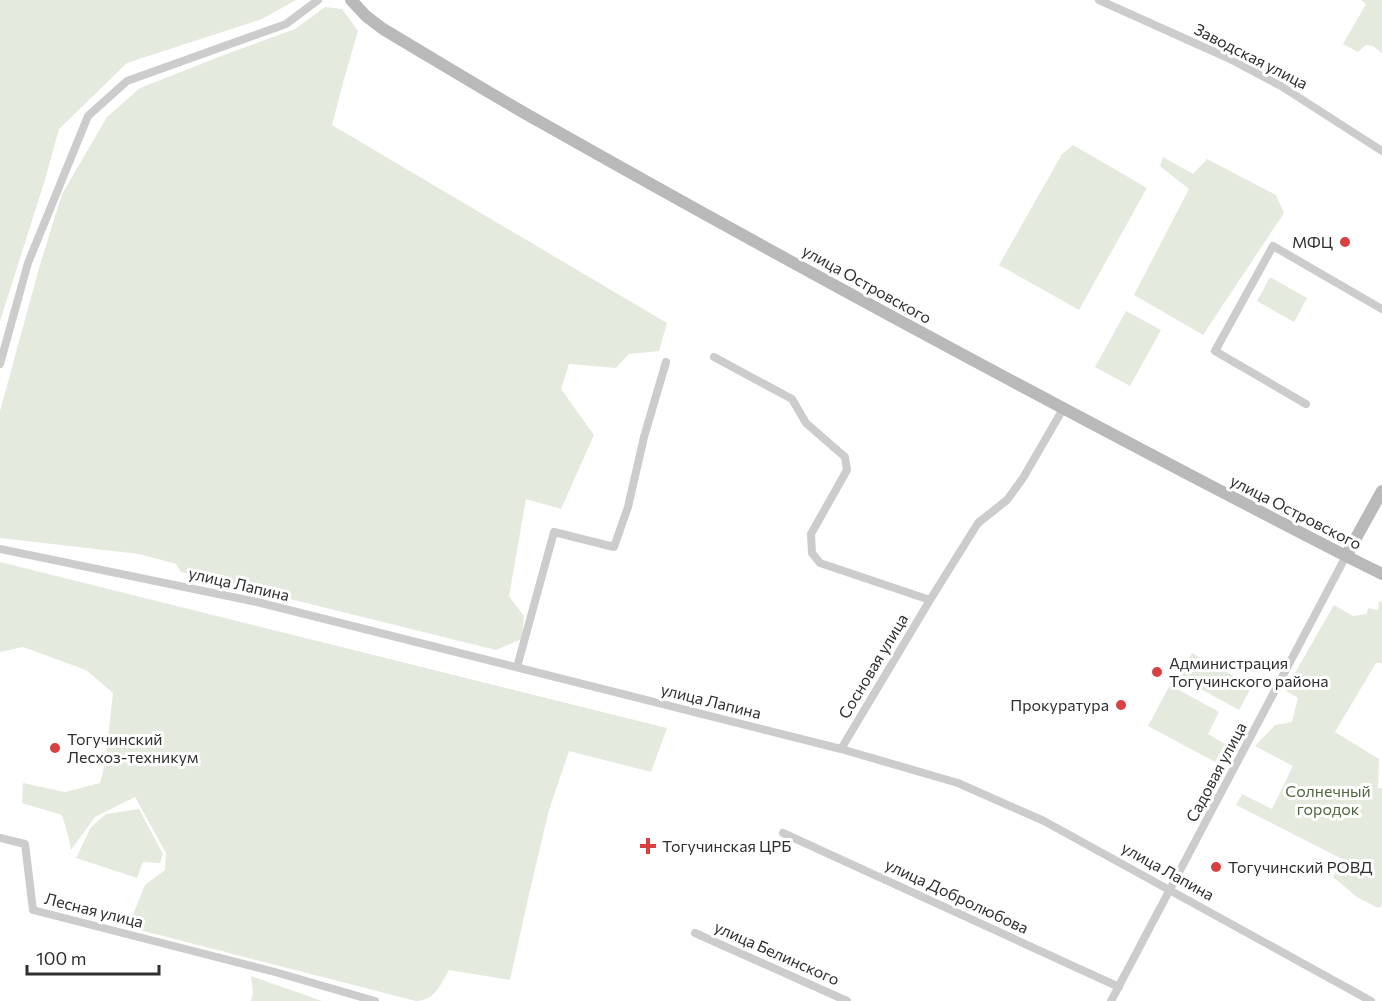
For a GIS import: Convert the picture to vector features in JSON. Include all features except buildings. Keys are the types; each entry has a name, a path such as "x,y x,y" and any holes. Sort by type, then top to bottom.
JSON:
{"street":[{"path":"0,364 28,263 88,116 127,81 286,24 318,0"},
{"name":"улица Островского","path":"351,0 383,29 543,123 877,309 1063,409 1382,574"},
{"name":"Заводская улица","path":"1099,0 1228,58 1281,86 1382,151"},
{"path":"1306,404 1215,351 1274,246 1382,309"},
{"name":"Сосновая улица","path":"714,357 792,399 806,423 845,457 847,470 811,534 812,553 820,563 930,600"},
{"path":"517,667 554,532 614,547 628,507 644,437 666,362"},
{"name":"Сосновая улица","path":"841,749 978,523 1006,500 1023,478 1063,409"},
{"path":"1346,556 1382,490"},
{"name":"улица Лапина","path":"0,549 257,602 841,749 958,783 1044,821 1371,1001"},
{"name":"Садовая улица","path":"1112,1001 1346,556"},
{"name":"улица Добролюбова","path":"783,833 1119,987"},
{"name":"Лесная улица","path":"0,837 25,844 33,910 275,972 375,1001"},
{"name":"улица Белинского","path":"695,933 847,1001"}],"green space":[{"path":"0,0 296,0 262,19 127,63 59,129 0,321"},
{"path":"1361,0 1382,0 1382,53 1373,46 1366,45 1358,52 1343,44 1366,4"},
{"path":"325,7 342,9 358,31 332,125 667,323 659,351 629,354 616,368 569,364 561,389 594,435 561,509 526,499 509,596 524,616 522,639 496,650 181,572 176,564 139,554 0,538 0,411 62,194 107,117 140,88 295,29"},
{"path":"1073,145 1147,188 1079,310 999,265 1062,154"},
{"path":"1163,157 1193,174 1207,159 1276,195 1284,213 1203,335 1134,295 1189,189 1160,166"},
{"path":"1270,277 1307,298 1294,322 1257,301"},
{"path":"1126,311 1161,330 1130,386 1095,367"},
{"path":"0,562 667,728 651,772 569,751 549,810 510,980 449,970 432,995 416,1001 128,927 145,885 165,870 166,853 135,797 95,817 71,850 62,815 22,803 23,783 65,792 100,783 105,763 113,693 86,670 23,647 0,652"},
{"name":"Солнечный городок","path":"1379,601 1382,602 1382,663 1376,663 1335,732 1379,759 1378,788 1382,788 1382,906 1378,908 1357,897 1333,877 1342,859 1236,805 1242,794 1272,809 1293,766 1255,746 1275,725 1292,722 1298,698 1285,690 1334,605 1353,616 1367,614 1368,608 1378,610"},
{"path":"1192,653 1252,686 1239,710 1179,677"},
{"path":"1170,685 1219,712 1208,734 1225,744 1215,762 1148,726"},
{"path":"139,809 163,854 160,863 143,862 137,878 76,858 91,827 106,814"},
{"path":"251,976 322,1001 251,1001 253,993"}],"place":[{"name":"МФЦ","path":"1345,242"},
{"name":"Администрация Тогучинского района","path":"1157,672"},
{"name":"Прокуратура","path":"1121,705"},
{"name":"Тогучинский Лесхоз-техникум","path":"55,748"},
{"name":"Тогучинская ЦРБ","path":"648,846"},
{"name":"Тогучинский РОВД","path":"1216,867"}]}
